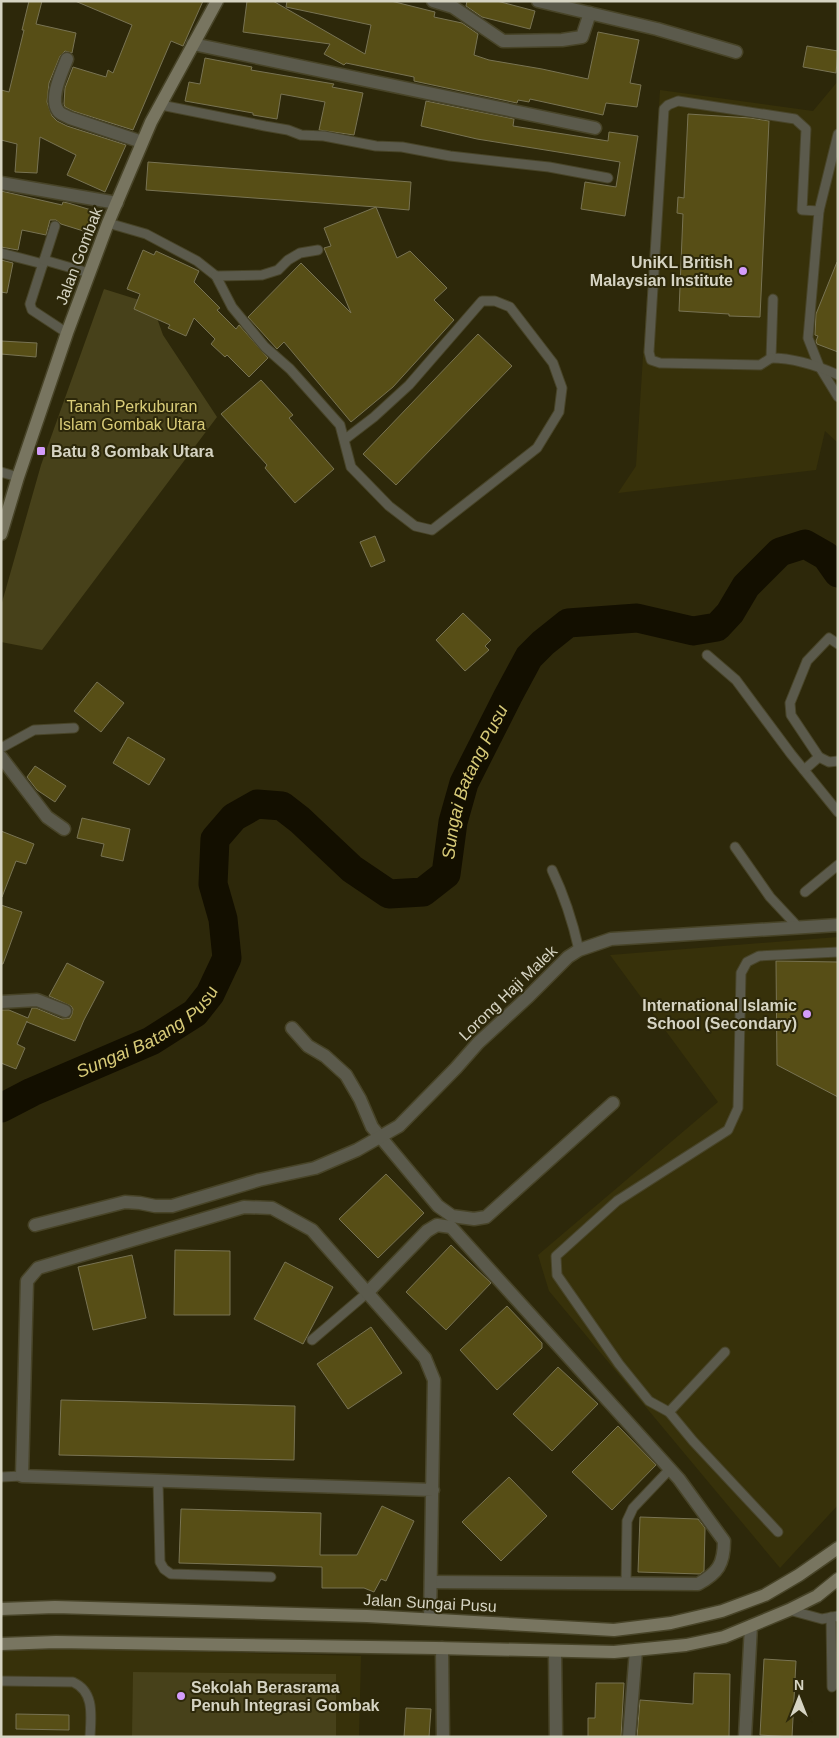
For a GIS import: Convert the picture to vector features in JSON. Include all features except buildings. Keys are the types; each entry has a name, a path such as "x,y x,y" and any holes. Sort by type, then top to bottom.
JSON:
{"main road":[{"name":"Jalan Gombak","path":"1,534 18,477 67,333 108,223 142,142 217,1"},
{"name":"Jalan Sungai Pusu","path":"1,1609 56,1607 430,1619 614,1630 671,1623 722,1611 765,1595 799,1575 838,1548"},
{"path":"1,1644 56,1642 614,1652 686,1645 724,1637 789,1610 816,1596 838,1579"}],"street":[{"path":"433,1 453,8 503,41 562,40 582,37 590,13"},
{"path":"538,1 657,29 736,52"},
{"path":"193,44 595,128"},
{"path":"67,59 56,92 56,104 60,113 142,142"},
{"path":"1,183 117,203"},
{"path":"1,757 47,817 64,828"},
{"name":"Lorong Haji Malek","path":"35,1225 125,1202 172,1206 259,1180 315,1168 357,1150 399,1126 478,1043 530,996 568,957 579,950 611,939 838,925"},
{"path":"1,1002 37,1000 65,1011"},
{"path":"292,1028 308,1046 325,1056 346,1074 360,1099 372,1127 438,1206 452,1216 474,1220 486,1217 613,1103"},
{"path":"430,1619 433,1490 434,1380 426,1358 312,1230 272,1208 244,1207 38,1268 27,1282 22,1476 433,1490"},
{"path":"367,1293 426,1231 437,1225 451,1227 670,1470 724,1541 721,1565 711,1576 698,1584 431,1582"},
{"path":"745,1737 750,1626"},
{"path":"442,1648 443,1737"},
{"path":"629,1737 636,1650"},
{"path":"555,1652 556,1737"}],"lane":[{"path":"819,211 802,210 806,129 795,119 678,101 664,109 650,360 660,363 760,365 771,358 788,358 819,366 838,375"},
{"path":"161,105 288,130 301,135 324,136 376,146 402,147 458,158 550,166 608,178"},
{"path":"838,134 819,211 808,338 819,366 838,398"},
{"path":"108,223 146,234 197,261 216,276 232,307 264,347 290,369 340,425 351,467 389,506 415,526 432,530 537,448 559,412 562,388 553,363 510,307 495,301 482,301 409,385 374,417 344,440"},
{"path":"56,226 30,304 32,310 67,333"},
{"path":"216,276 262,275 278,270 288,260 300,254 318,250"},
{"path":"1,253 89,273"},
{"path":"771,358 773,299"},
{"path":"1,472 18,477"},
{"path":"838,644 829,638 807,661 790,703 791,715 820,758 829,762 838,761"},
{"path":"707,654 736,680 838,812"},
{"path":"1,748 34,730 74,728"},
{"path":"804,770 820,758"},
{"path":"735,847 770,897 798,928"},
{"path":"805,892 838,865"},
{"path":"552,870 576,935 579,950"},
{"path":"778,1532 692,1441 669,1412 650,1401 619,1364 557,1275 556,1256 617,1201 728,1130 738,1108 741,973 746,962 758,956 838,952"},
{"path":"312,1340 367,1293"},
{"path":"669,1412 725,1352"},
{"path":"626,1584 627,1520 633,1508 670,1470"},
{"path":"1,1477 22,1476"},
{"path":"158,1481 160,1562 164,1570 171,1574 271,1577"},
{"path":"789,1610 822,1619 834,1616 832,1687"},
{"path":"1,1681 73,1682 81,1686 88,1697 91,1709 90,1737"}],"shaded area":[{"name":"UniKL British Malaysian Institute","path":"838,81 838,443 825,431 816,470 618,493 636,466 660,90 813,111"},
{"path":"838,937 838,1505 780,1568 549,1291 538,1255 718,1102 610,955"},
{"name":"Sekolah Berasrama Penuh Integrasi Gombak","path":"26,1647 361,1656 359,1737 1,1737 1,1652"}],"green space":[{"name":"Tanah Perkuburan Islam Gombak Utara","path":"104,289 152,304 163,335 217,417 42,650 1,642 1,606 41,465"},
{"path":"133,1672 336,1674 336,1737 132,1737"}],"waterway":[{"name":"Sungai Batang Pusu","path":"1,1108 32,1092 151,1041 195,1013 210,994 227,958 223,919 213,884 215,839 234,817 257,804 282,806 300,820 352,869 389,894 423,892 446,874 453,822 464,783 529,657 568,623 637,618 693,631 717,627 730,613 746,586 780,552 805,544 826,556 838,573"}],"place":[{"name":"UniKL British Malaysian Institute","path":"743,271"},
{"name":"Batu 8 Gombak Utara","path":"41,451"},
{"name":"International Islamic School (Secondary)","path":"807,1014"},
{"name":"Sekolah Berasrama Penuh Integrasi Gombak","path":"181,1696"}]}
